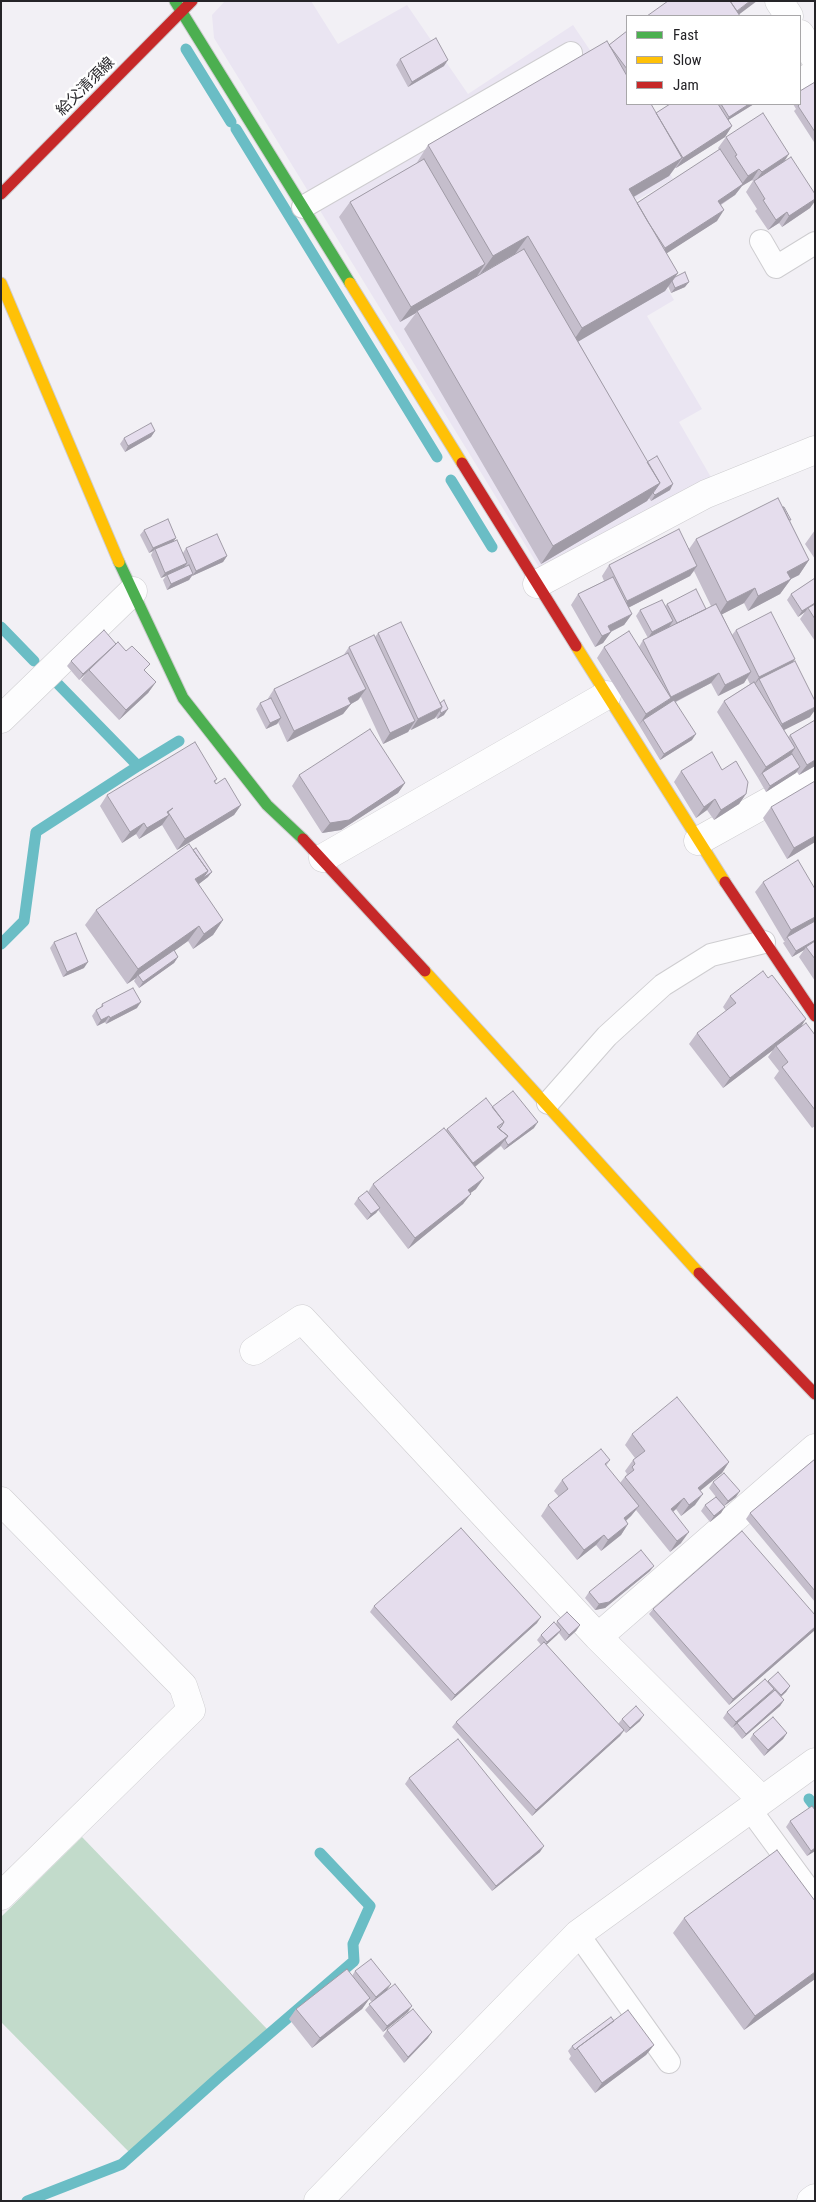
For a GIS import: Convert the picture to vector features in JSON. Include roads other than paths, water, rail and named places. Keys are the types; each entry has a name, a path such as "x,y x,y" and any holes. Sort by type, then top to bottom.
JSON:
{"street":[{"path":"175,1 698,842 815,1016"},
{"name":"給父清須線","path":"1,194 192,1"},
{"path":"779,1 788,15"},
{"path":"801,36 815,58"},
{"path":"1,283 132,591 183,698 267,805 323,858 548,1103 707,1281 815,1394"},
{"path":"537,584 706,494 815,450"},
{"path":"1,719 132,591"},
{"path":"323,858 606,695"},
{"path":"698,842 815,776"},
{"path":"254,1352 302,1319 756,1804"},
{"path":"598,1637 815,1448"},
{"path":"1,1500 183,1686 191,1710 1,1896"},
{"path":"318,2201 578,1934 815,1762"},
{"path":"811,2201 815,2198"}],"lane":[{"path":"303,207 571,53"},
{"path":"801,79 815,70"},
{"path":"761,241 776,267 815,243"},
{"path":"548,1103 607,1036 663,985 712,955 764,942"},
{"path":"756,1804 815,1898"},
{"path":"578,1934 669,2062"}],"waterway":[{"path":"186,49 231,122"},
{"path":"236,129 437,457"},
{"path":"451,480 492,547"},
{"path":"1,627 34,661"},
{"path":"1,944 24,921 36,832 138,766 57,683"},
{"path":"138,766 179,741"},
{"path":"809,1799 815,1807"},
{"path":"27,2201 122,2164 219,2077 354,1961 353,1944 370,1906 320,1853"}]}
